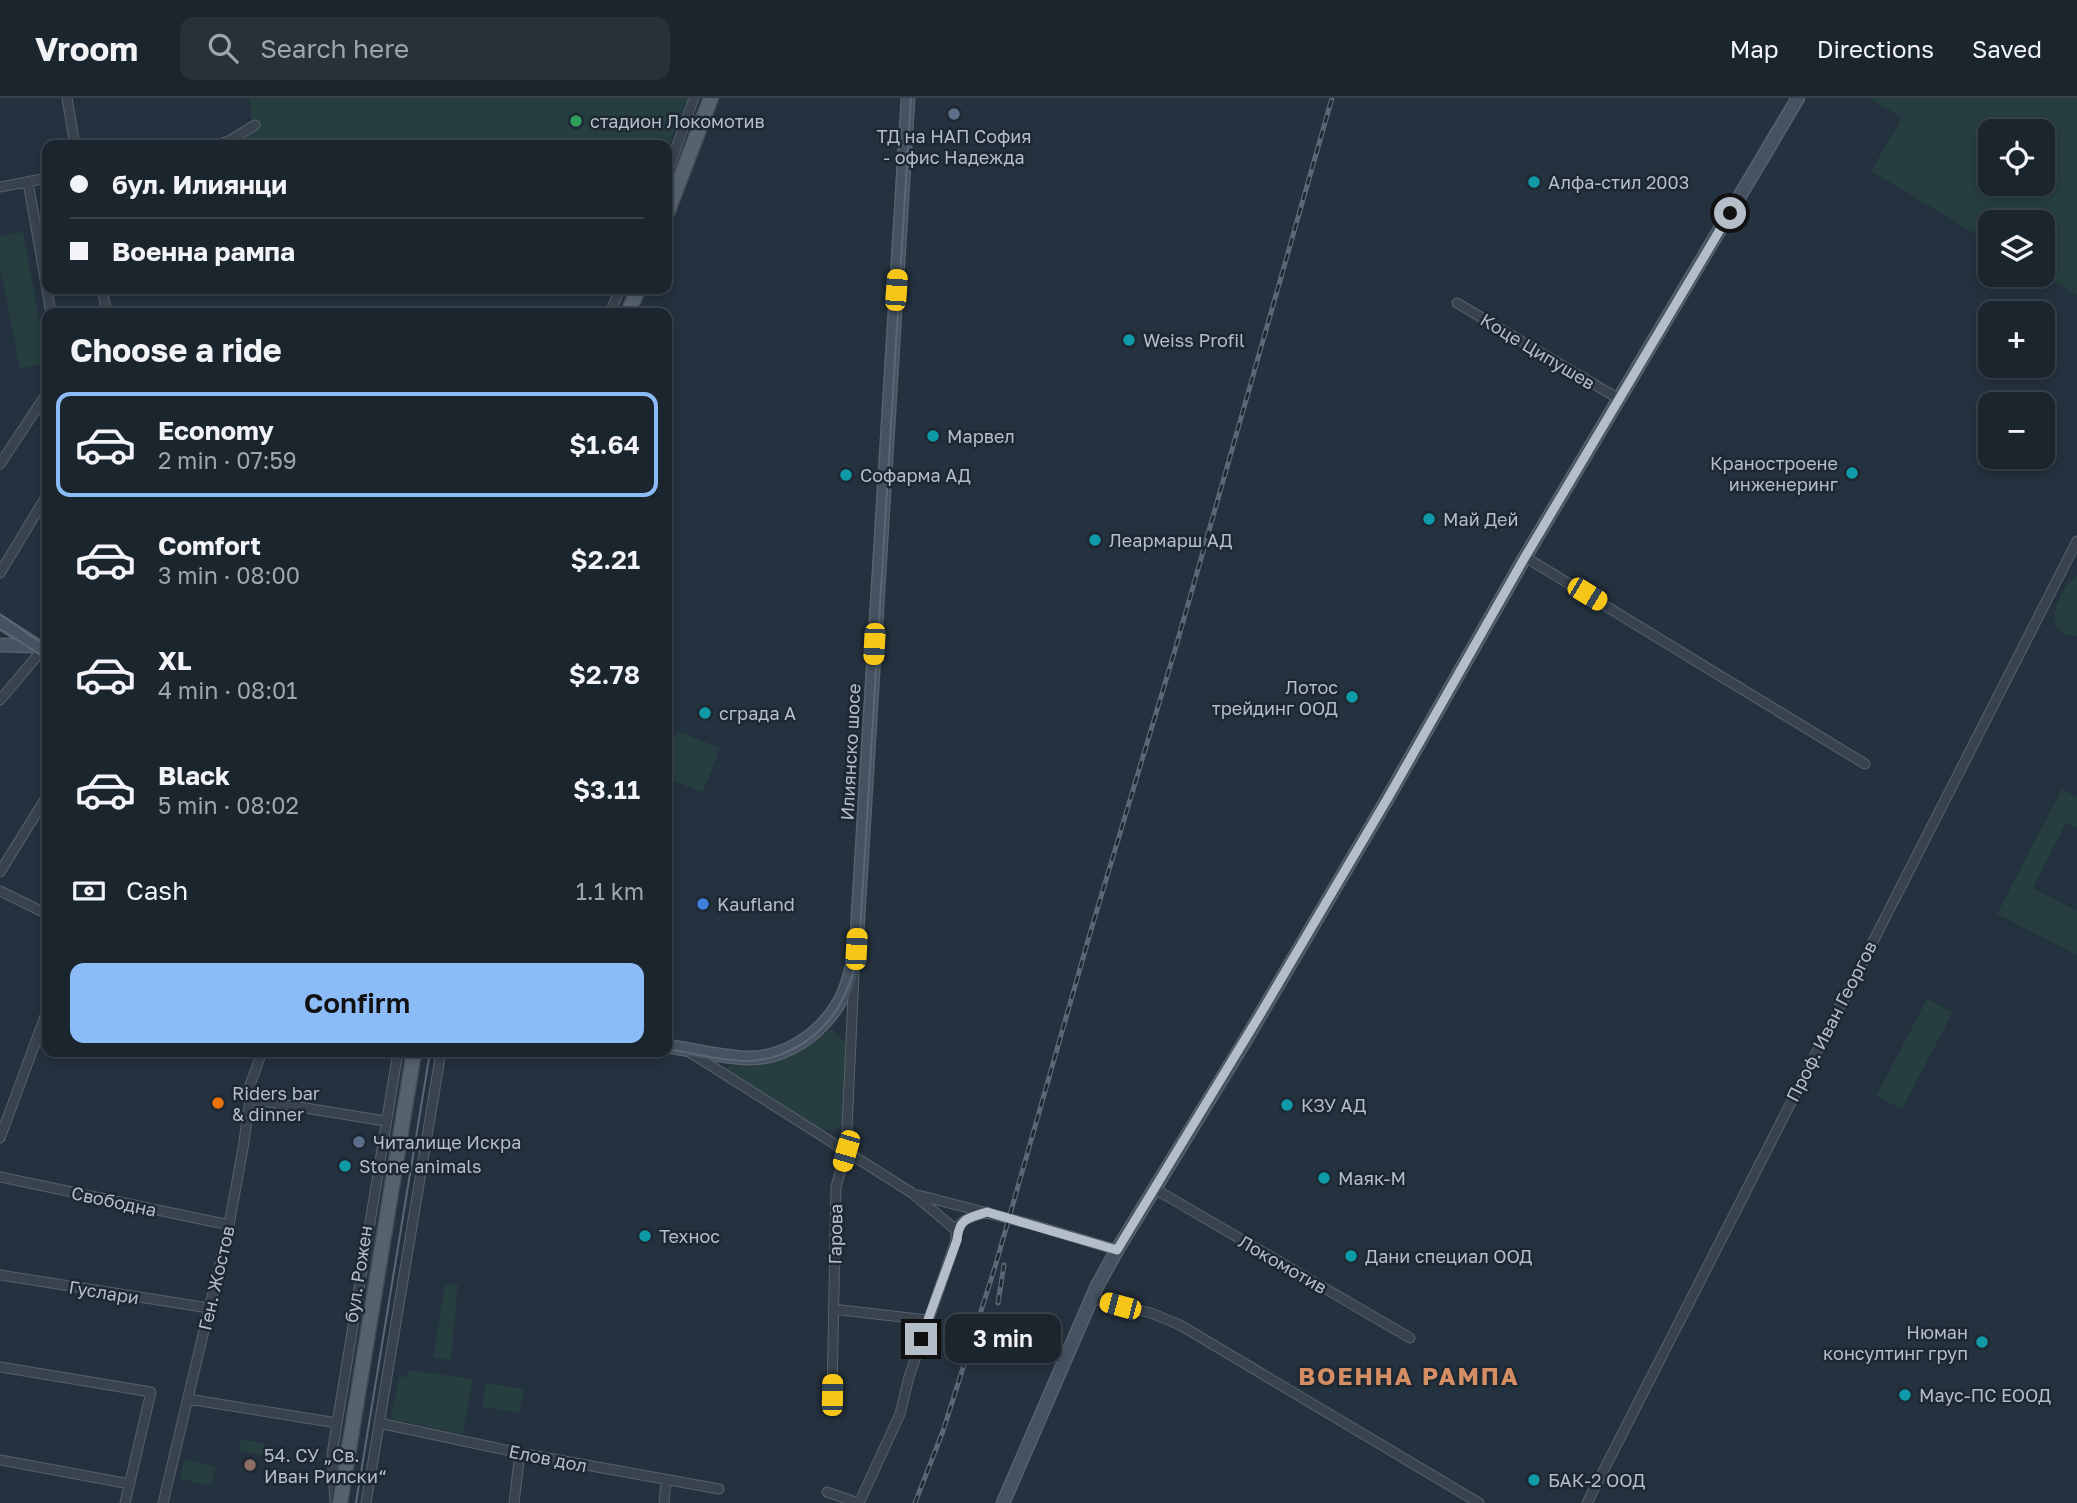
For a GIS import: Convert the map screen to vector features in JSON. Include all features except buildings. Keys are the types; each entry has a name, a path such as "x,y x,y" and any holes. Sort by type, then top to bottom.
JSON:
{"main road":[{"path":"672,200 711,98"},
{"name":"бул. Рожен","path":"337,1503 413,1057"}],"street":[{"path":"67,98 74,140"},
{"path":"672,159 694,98"},
{"name":"Илиянско шосе","path":"672,1047 757,1057 779,1053 799,1043 820,1028 841,1000 856,949 908,98"},
{"path":"1003,1503 1092,1299 1117,1250 1389,796 1525,557 1798,98"},
{"path":"231,140 255,125"},
{"path":"0,187 42,179"},
{"path":"28,182 42,262"},
{"name":"Коце Ципушев","path":"1457,303 1619,399"},
{"path":"0,464 42,401"},
{"path":"0,573 42,503"},
{"name":"Проф. Иван Георгов","path":"1587,1503 2077,541"},
{"path":"1525,557 1865,764"},
{"path":"0,622 42,648"},
{"path":"0,645 42,649"},
{"path":"0,700 42,650"},
{"path":"0,872 42,804"},
{"path":"0,891 42,912"},
{"name":"Гарова","path":"832,1395 836,1187 846,1151 856,949"},
{"path":"0,1138 42,1025"},
{"path":"685,1049 912,1193 957,1235"},
{"name":"Ген. Жостов","path":"163,1503 229,1225 250,1098 249,1088 260,1057"},
{"name":"бул. Рожен","path":"337,1503 332,1454 397,1057"},
{"path":"366,1503 439,1057"},
{"path":"250,1098 386,1121"},
{"name":"Свободна","path":"0,1177 229,1225"},
{"name":"Локомотив","path":"1155,1189 1410,1338"},
{"path":"912,1193 1117,1250"},
{"path":"827,1492 859,1503 900,1414 909,1377 959,1224 987,1212"},
{"name":"Гуслари","path":"0,1275 209,1308"},
{"path":"1092,1299 1151,1313 1180,1325 1479,1503"},
{"path":"833,1309 927,1320"},
{"path":"0,1367 151,1392 125,1503"},
{"path":"187,1399 337,1423"},
{"name":"Елов дол","path":"379,1423 520,1453 719,1489"},
{"path":"514,1503 520,1453"},
{"path":"0,1460 130,1483"},
{"path":"664,1503 666,1480"}],"green space":[{"path":"250,98 687,98 671,140 239,140 257,129 251,120"},
{"path":"1869,98 2077,98 2077,295 2055,282 2055,210 1978,210 1978,236 1871,171 1902,118"},
{"path":"23,232 42,336 42,364 20,369 0,267 0,236"},
{"path":"2077,576 2076,636 2057,628 2054,618 2065,588"},
{"path":"677,731 720,748 703,792 672,780 672,744"},
{"path":"2062,789 2077,797 2077,828 2066,823 2033,888 2077,911 2077,955 1997,914"},
{"path":"1927,999 1953,1012 1902,1109 1876,1096"},
{"path":"831,1029 846,1043 843,1122 834,1130 822,1130 727,1070 728,1065 758,1065 784,1059 807,1047"},
{"path":"445,1284 458,1285 451,1360 433,1358"},
{"path":"409,1370 473,1379 463,1434 391,1419 399,1376 407,1377"},
{"path":"486,1383 524,1389 520,1413 482,1407"},
{"path":"241,1439 266,1444 264,1456 239,1451"},
{"path":"184,1459 216,1467 212,1486 180,1479"}],"tram line":[{"path":"672,1050 737,1061 758,1060 789,1051 804,1043 828,1022 844,996 855,965 859,949 911,98"},
{"path":"0,614 42,643"},
{"path":"0,629 42,656"},
{"path":"356,1503 429,1057"}],"railway":[{"path":"915,1503 943,1431 995,1267 1332,98"},
{"path":"998,1303 1004,1265"}],"place":[{"name":"ТД на НАП София - офис Надежда","path":"954,114"},
{"name":"стадион Локомотив","path":"576,121"},
{"name":"Алфа-стил 2003","path":"1534,182"},
{"name":"Weiss Profil","path":"1129,340"},
{"name":"Марвел","path":"933,436"},
{"name":"Краностроене инженеринг","path":"1852,473"},
{"name":"Софарма АД","path":"846,475"},
{"name":"Май Дей","path":"1429,519"},
{"name":"Леармарш АД","path":"1095,540"},
{"name":"Лотос трейдинг ООД","path":"1352,697"},
{"name":"сграда А","path":"705,713"},
{"name":"Kaufland","path":"703,904"},
{"name":"Riders bar & dinner","path":"218,1103"},
{"name":"КЗУ АД","path":"1287,1105"},
{"name":"Читалище Искра","path":"359,1142"},
{"name":"Stone animals","path":"345,1166"},
{"name":"Маяк-М","path":"1324,1178"},
{"name":"Технос","path":"645,1236"},
{"name":"Дани специал ООД","path":"1351,1256"},
{"name":"Нюман консултинг груп","path":"1982,1342"},
{"name":"Маус-ПС ЕООД","path":"1905,1395"},
{"name":"54. СУ „Св. Иван Рилски“","path":"250,1465"},
{"name":"БАК-2 ООД","path":"1534,1480"}],"district":[{"name":"ВОЕННА РАМПА","path":"1409,1375"}],"route":[{"path":"921,1339 957,1240 959,1224 972,1217 987,1212 1117,1250 1258,1018 1525,557 1730,213"}]}
